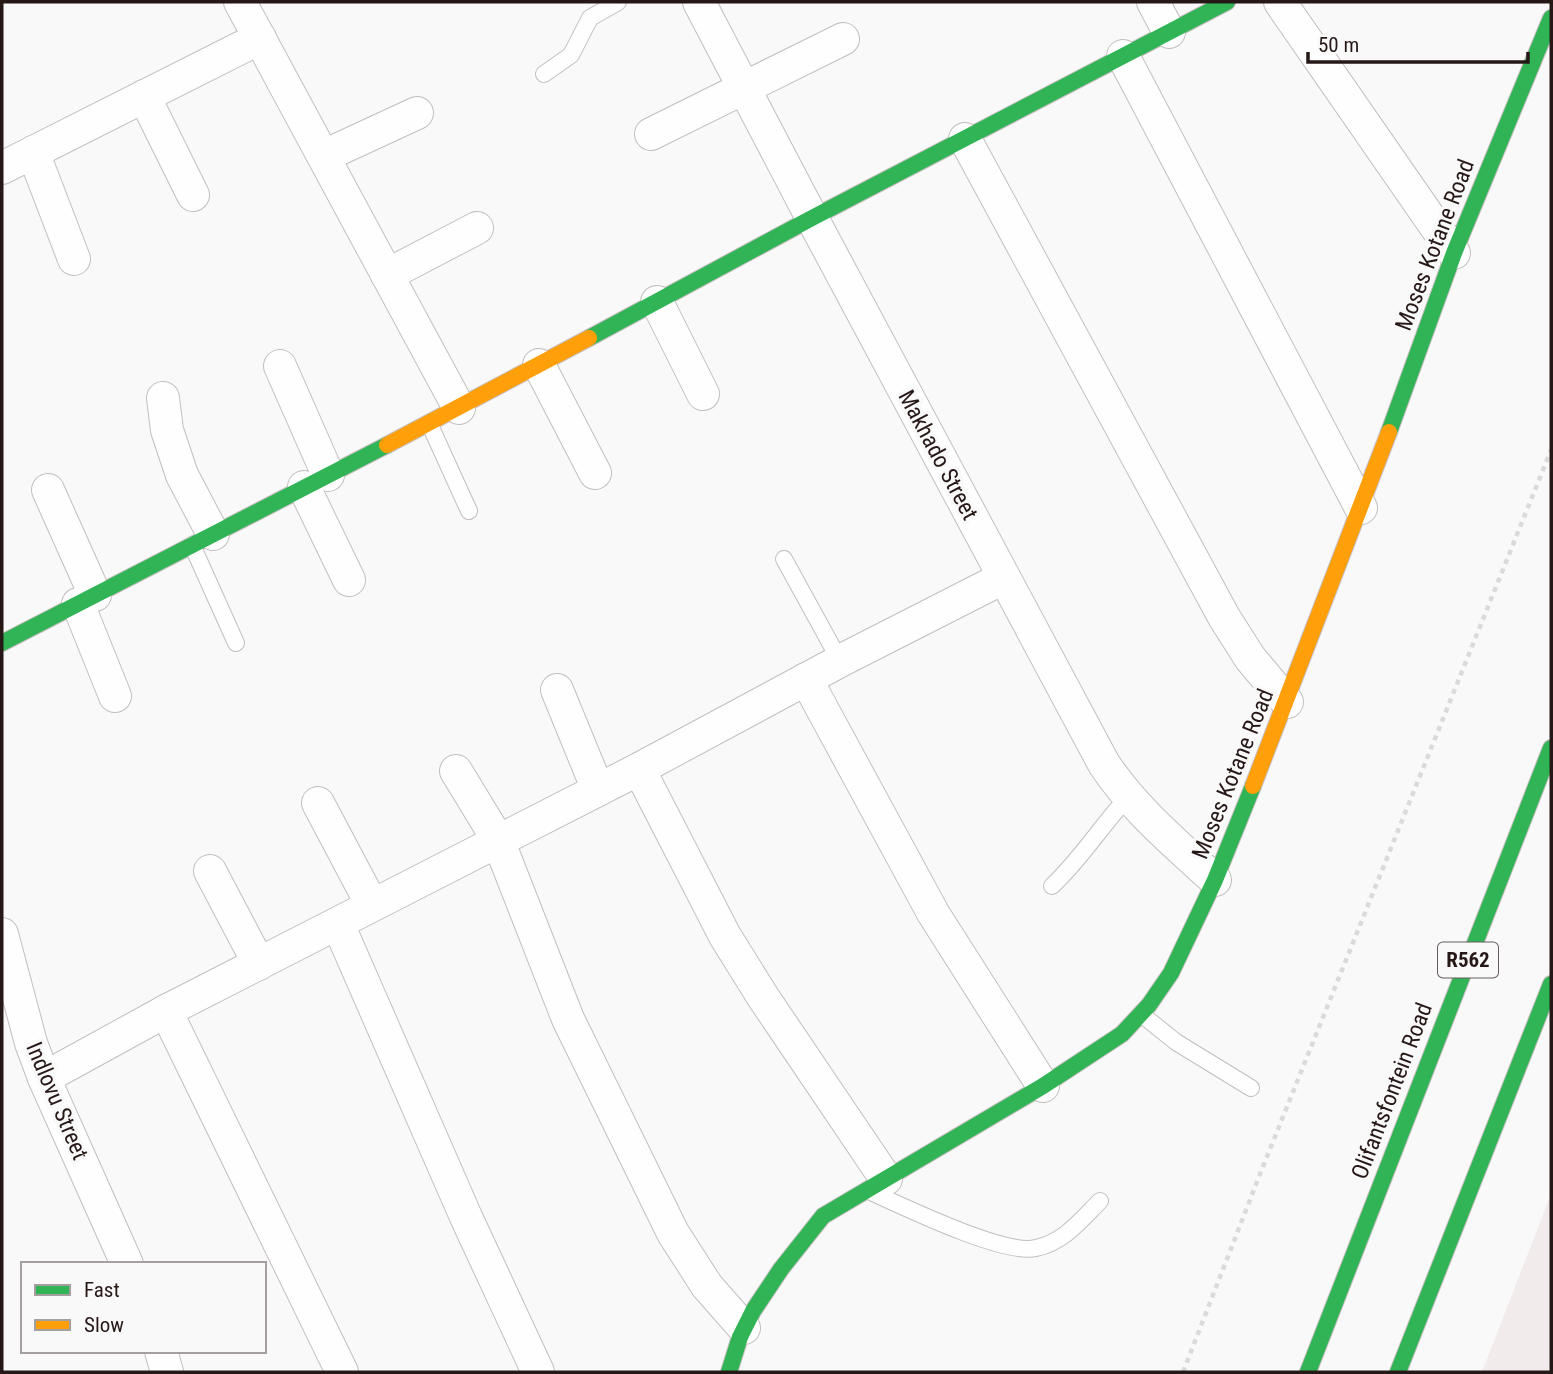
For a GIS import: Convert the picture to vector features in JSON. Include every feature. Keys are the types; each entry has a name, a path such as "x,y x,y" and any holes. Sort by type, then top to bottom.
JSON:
{"street":[{"path":"240,2 459,408"},
{"name":"Makhado Street","path":"699,2 1104,764 1128,797 1215,880"},
{"path":"1153,2 1169,32"},
{"path":"2,643 459,408 812,218 1227,2"},
{"path":"1280,2 1454,253"},
{"name":"Moses Kotane Road","path":"729,1372 744,1328 775,1278 823,1216 1043,1086 1122,1034 1141,1014 1171,973 1215,880 1287,702 1454,253 1551,18"},
{"path":"2,168 260,38"},
{"path":"651,134 843,39"},
{"path":"1123,56 1361,508"},
{"path":"144,96 193,195"},
{"path":"324,156 417,113"},
{"path":"965,139 1224,617 1250,659 1287,702"},
{"path":"33,152 74,259"},
{"path":"387,275 477,228"},
{"path":"657,302 703,394"},
{"path":"539,365 594,473"},
{"path":"280,366 349,580"},
{"path":"163,398 167,430 202,540"},
{"path":"48,490 87,599 115,696"},
{"path":"44,1078 166,1011 639,769 840,661 1003,578"},
{"path":"806,679 933,914 1043,1086"},
{"path":"557,690 598,790"},
{"name":"Olifantsfontein Road","path":"1308,1372 1551,748"},
{"path":"639,769 725,936 876,1185"},
{"path":"456,771 498,840 568,1019 674,1233 708,1286 744,1328"},
{"path":"318,803 372,905"},
{"path":"210,871 259,964"},
{"path":"338,924 466,1217 538,1372"},
{"name":"Indlovu Street","path":"2,934 31,1043 44,1078 126,1262"},
{"path":"1398,1372 1551,984"},
{"path":"166,1011 342,1372"},
{"path":"162,1353 167,1372"}],"lane":[{"path":"544,74 571,55 590,18 618,2"},
{"path":"429,423 469,511"},
{"path":"202,540 236,643"},
{"path":"784,559 840,661"},
{"path":"1052,886 1073,867 1105,821 1128,797"},
{"path":"1141,1014 1176,1042 1251,1088"},
{"path":"876,1185 954,1228 1011,1248 1035,1249 1067,1235 1100,1201"}],"path":[{"path":"1183,1372 1551,450"}],"shaded area":[{"path":"1551,1194 1551,1372 1482,1372"}],"traffic: fast":[{"path":"589,338 812,218 1227,2"},
{"path":"1389,432 1454,253 1551,18"},
{"path":"2,643 387,445"},
{"path":"1308,1372 1551,748"},
{"path":"729,1372 740,1337 753,1311 781,1269 823,1216 1043,1086 1122,1034 1149,1005 1171,973 1215,880 1253,786"},
{"path":"1398,1372 1551,984"}],"traffic: slow":[{"path":"387,445 589,338"},
{"path":"1253,786 1389,432"}]}
